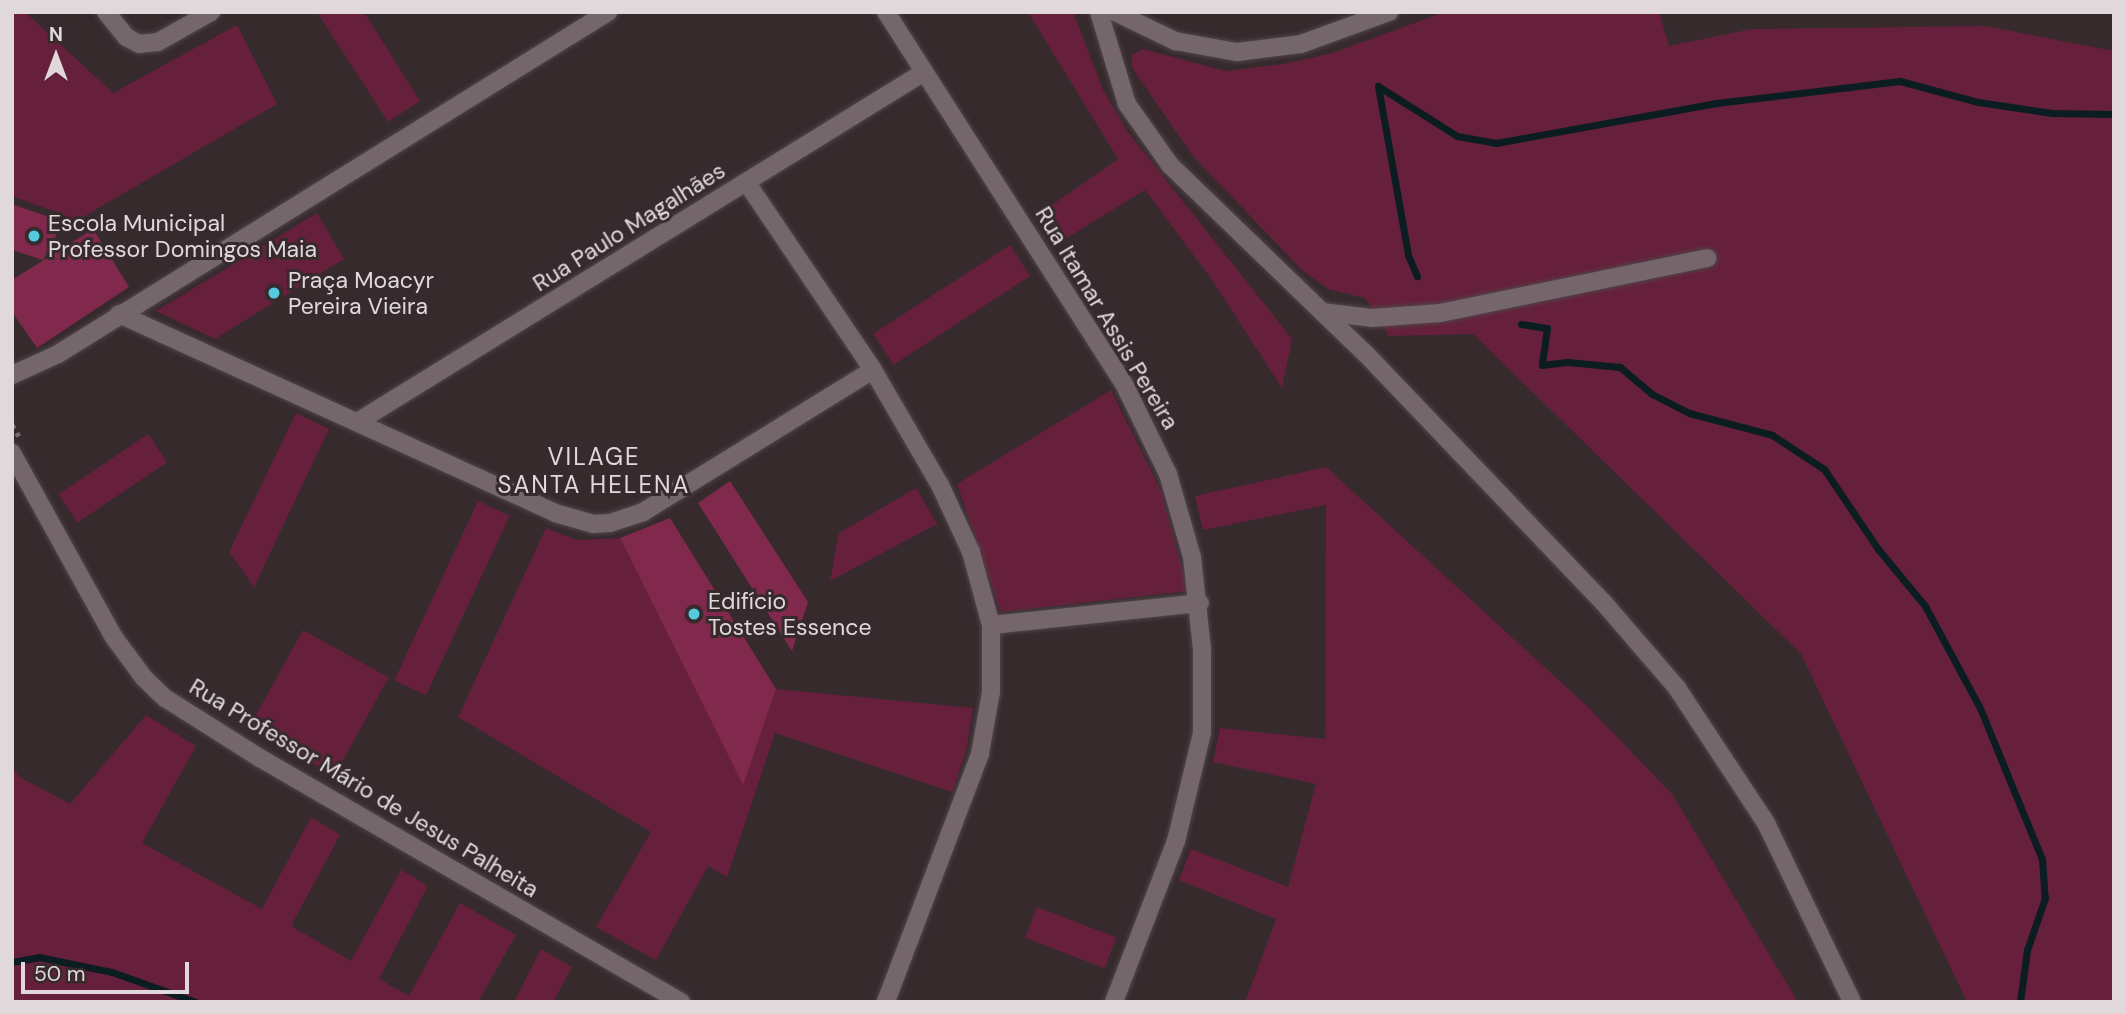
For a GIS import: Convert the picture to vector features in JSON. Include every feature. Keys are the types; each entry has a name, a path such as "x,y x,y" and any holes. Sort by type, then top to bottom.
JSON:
{"street":[{"path":"106,12 126,37 139,44 158,43 211,12"},
{"path":"12,375 58,354 608,12"},
{"name":"Rua Itamar Assis Pereira","path":"886,12 1100,346 1151,435 1181,512 1200,603 1205,688 1192,779 1176,841 1114,1002"},
{"path":"1099,12 1117,82 1151,142 1191,189 1322,312 1603,602 1677,688 1766,823 1852,1002"},
{"path":"1115,12 1175,41 1237,52 1301,44 1389,12"},
{"name":"Rua Paulo Magalhães","path":"359,421 923,72"},
{"path":"747,183 873,370 951,507 978,573 991,625 991,692 980,754 886,1002"},
{"path":"1322,312 1372,318 1440,313 1707,258"},
{"path":"119,314 359,421 555,513 610,523 643,512 873,370"},
{"name":"Rua Professor Mário de Jesus Palheita","path":"18,450 127,657 165,698 272,765 681,1002"},
{"path":"991,625 1200,603"}],"path":[{"path":"12,424 18,450"}],"shaded area":[{"path":"12,12 25,12 113,93 237,25 277,104 78,220 12,196"},
{"path":"317,12 364,12 420,101 388,122"},
{"path":"1028,12 1073,12 1103,90 1128,132 1292,339 1282,388 1212,280 1145,190 1060,242 1039,214 1118,159"},
{"path":"1445,12 1659,12 1669,46 1752,29 1984,26 2114,51 2114,1002 1967,1002 1801,654 1473,334 1389,336 1365,298 1328,289 1302,270 1192,155 1131,66 1132,55 1143,49 1225,71 1284,64 1332,53"},
{"path":"317,213 344,259 215,339 156,311"},
{"path":"1010,245 1030,276 893,365 873,334"},
{"path":"1111,390 1161,491 1188,591 1001,612 957,484"},
{"path":"296,413 329,429 254,587 229,552"},
{"path":"148,434 167,462 77,523 58,494"},
{"path":"1326,467 1588,707 1672,794 1798,1002 1245,1002 1276,919 1179,880 1191,849 1288,887 1316,784 1213,762 1220,728 1325,739 1326,505 1203,530 1195,496"},
{"path":"916,488 937,524 830,581 839,533"},
{"path":"478,501 510,516 426,695 394,680"},
{"path":"546,528 577,540 620,538 743,784 776,689 973,708 966,752 952,792 775,733 727,877 708,866 656,960 596,927 651,832 458,717"},
{"path":"303,630 389,678 334,775 249,728"},
{"path":"146,715 196,746 142,843 262,909 311,817 340,835 291,926 351,961 401,870 428,886 379,979 409,996 460,903 516,935 478,1002 12,1002 12,765 18,776 70,804"},
{"path":"1037,907 1116,937 1105,968 1025,938"},
{"path":"541,949 572,967 553,1002 514,1002"}],"building":[{"name":"Escola Municipal Professor Domingos Maia","path":"12,204 63,222 43,260 12,250"},
{"path":"93,229 129,287 37,348 12,312 12,280"},
{"path":"730,481 808,602 792,651 698,503"},
{"name":"Edifício Tostes Essence","path":"670,518 776,689 743,785 620,538"}],"waterway":[{"path":"1378,86 1457,136 1496,143 1716,103 1900,81 1978,102 2052,113 2114,114"},
{"path":"1378,86 1408,255 1417,276"},
{"path":"1521,324 1547,328 1542,365 1568,362 1620,367 1652,394 1689,413 1772,435 1824,469 1878,549 1925,606 1980,708 2042,859 2045,898 2027,950 2020,1002"},
{"path":"12,962 39,957 112,972 196,1002"}],"place":[{"name":"Escola Municipal Professor Domingos Maia","path":"34,236"},
{"name":"Praça Moacyr Pereira Vieira","path":"274,293"},
{"name":"Edifício Tostes Essence","path":"694,614"}],"district":[{"name":"VILAGE SANTA HELENA","path":"594,471"}]}
